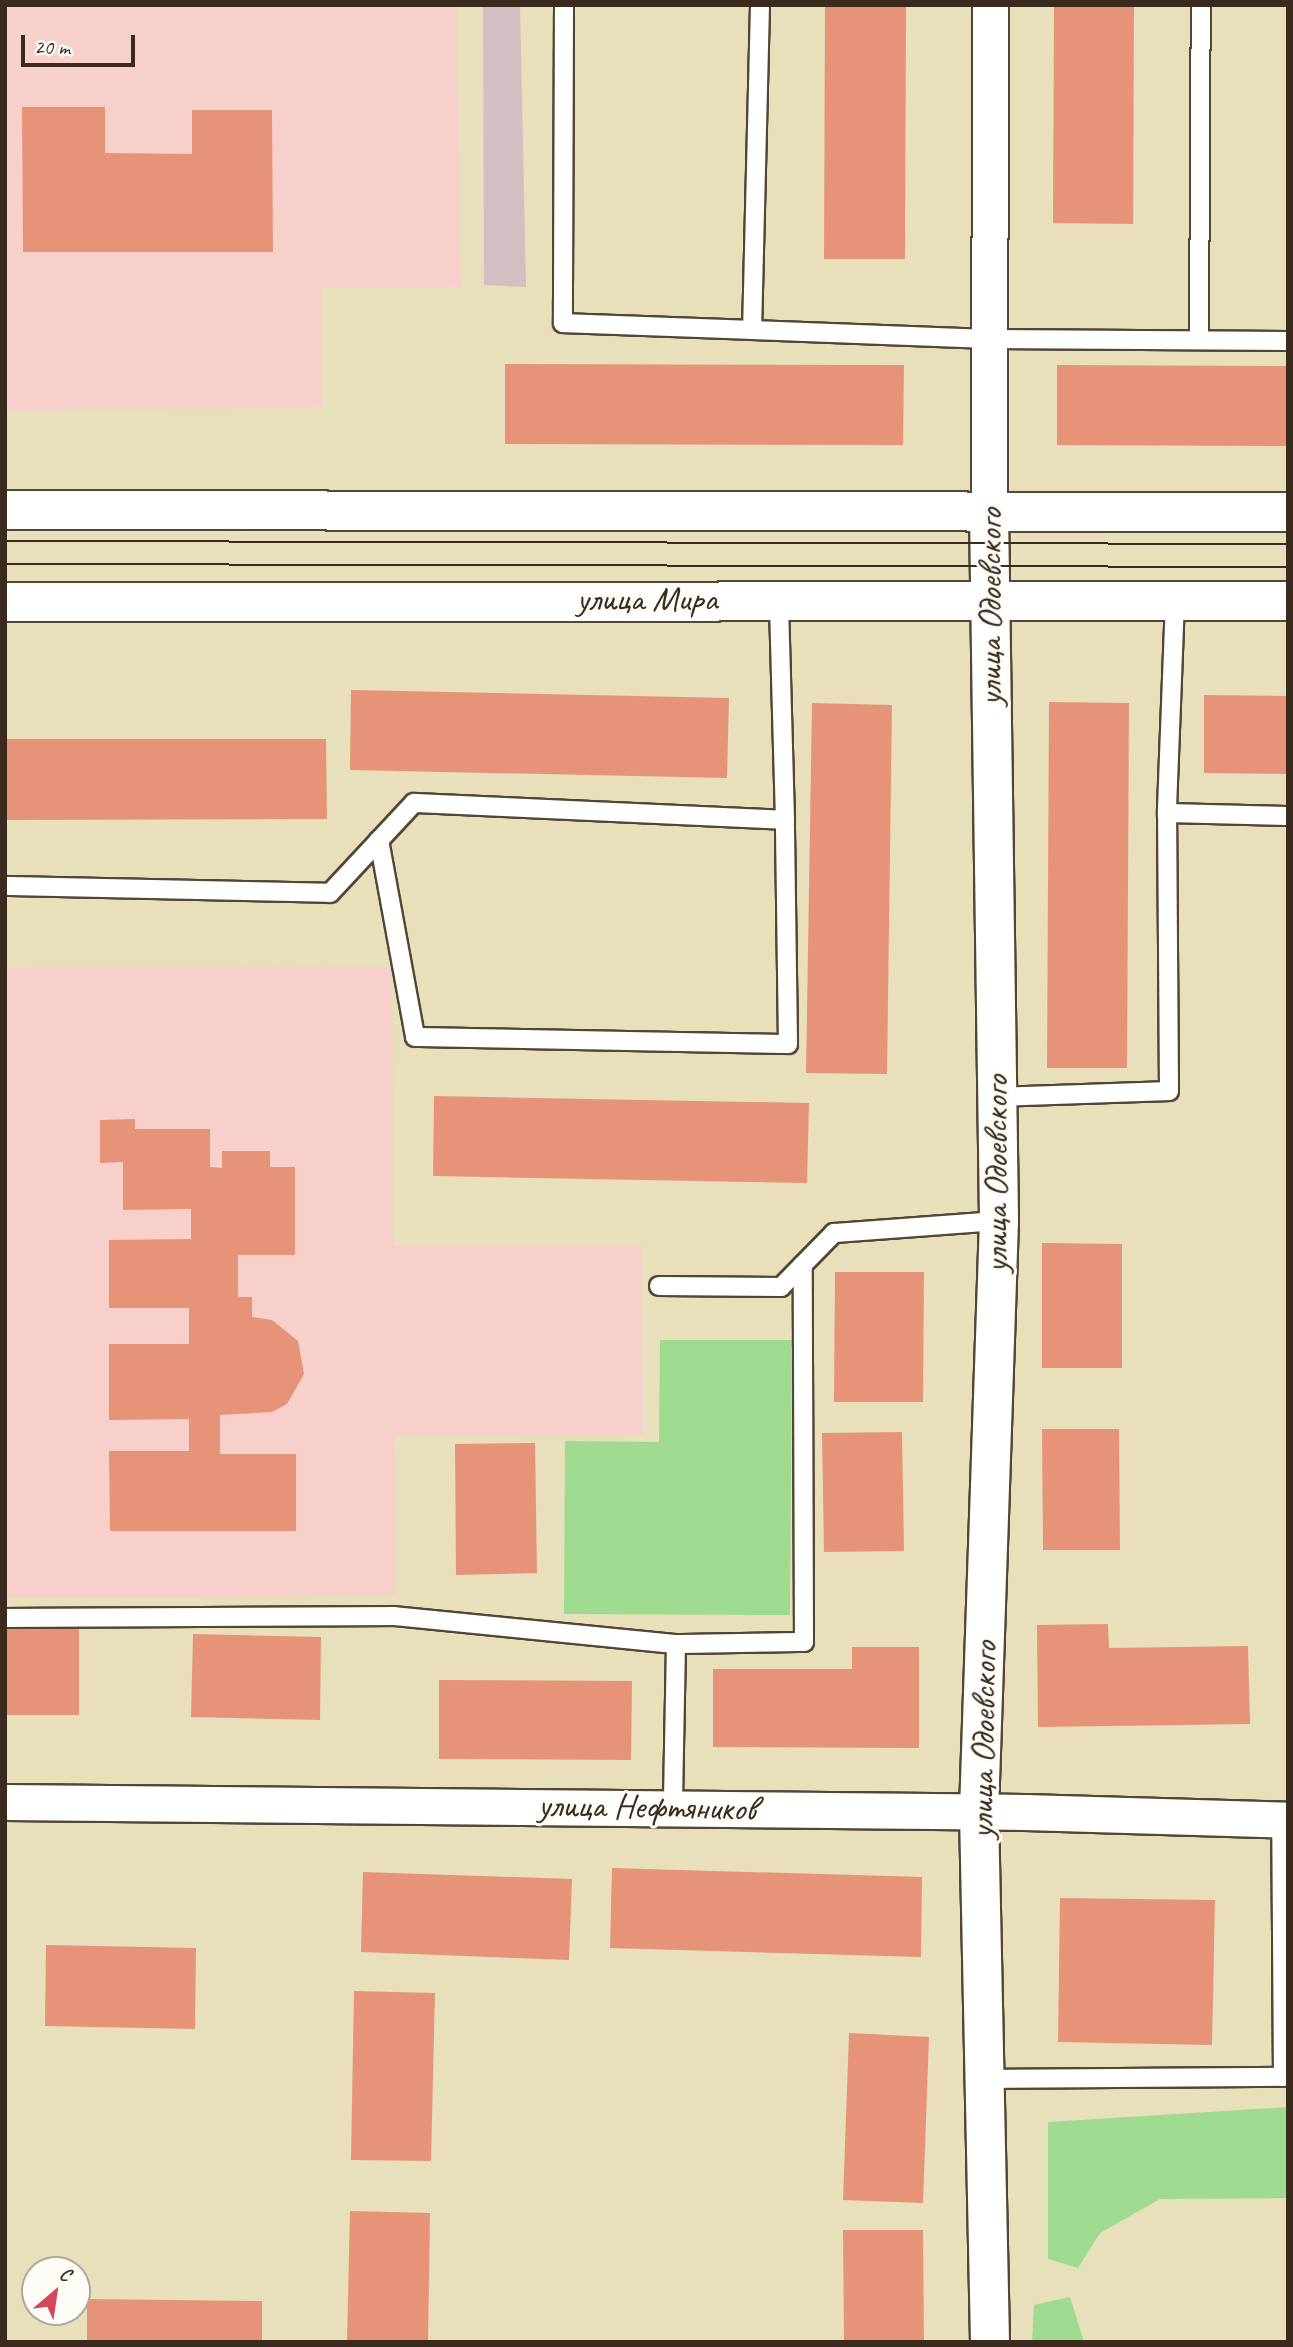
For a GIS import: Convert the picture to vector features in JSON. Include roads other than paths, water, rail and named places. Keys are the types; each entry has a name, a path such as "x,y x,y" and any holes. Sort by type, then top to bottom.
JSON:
{"main road":[{"path":"5,510 1288,512"},
{"name":"улица Одоевского","path":"989,511 999,1221 979,1812 990,2342"},
{"name":"улица Мира","path":"5,601 1288,601"}],"street":[{"name":"улица Одоевского","path":"989,511 990,5"},
{"name":"улица Нефтяников","path":"5,1802 673,1807 1285,1820"}],"lane":[{"path":"564,5 563,323 989,339 1288,341"},
{"path":"752,330 760,5"},
{"path":"1199,340 1201,5"},
{"path":"379,840 415,1037 788,1044 779,599"},
{"path":"997,1097 1170,1091 1167,813 1175,600"},
{"path":"5,886 330,893 414,803 785,820"},
{"path":"1167,813 1288,816"},
{"path":"659,1286 781,1287 834,1233 999,1221"},
{"path":"5,1618 394,1616 676,1644 804,1642 803,1265"},
{"path":"673,1807 676,1644"},
{"path":"985,2079 1285,2077 1285,1820"}],"tram line":[{"path":"5,541 1288,544"},
{"path":"5,564 1288,567"}]}
